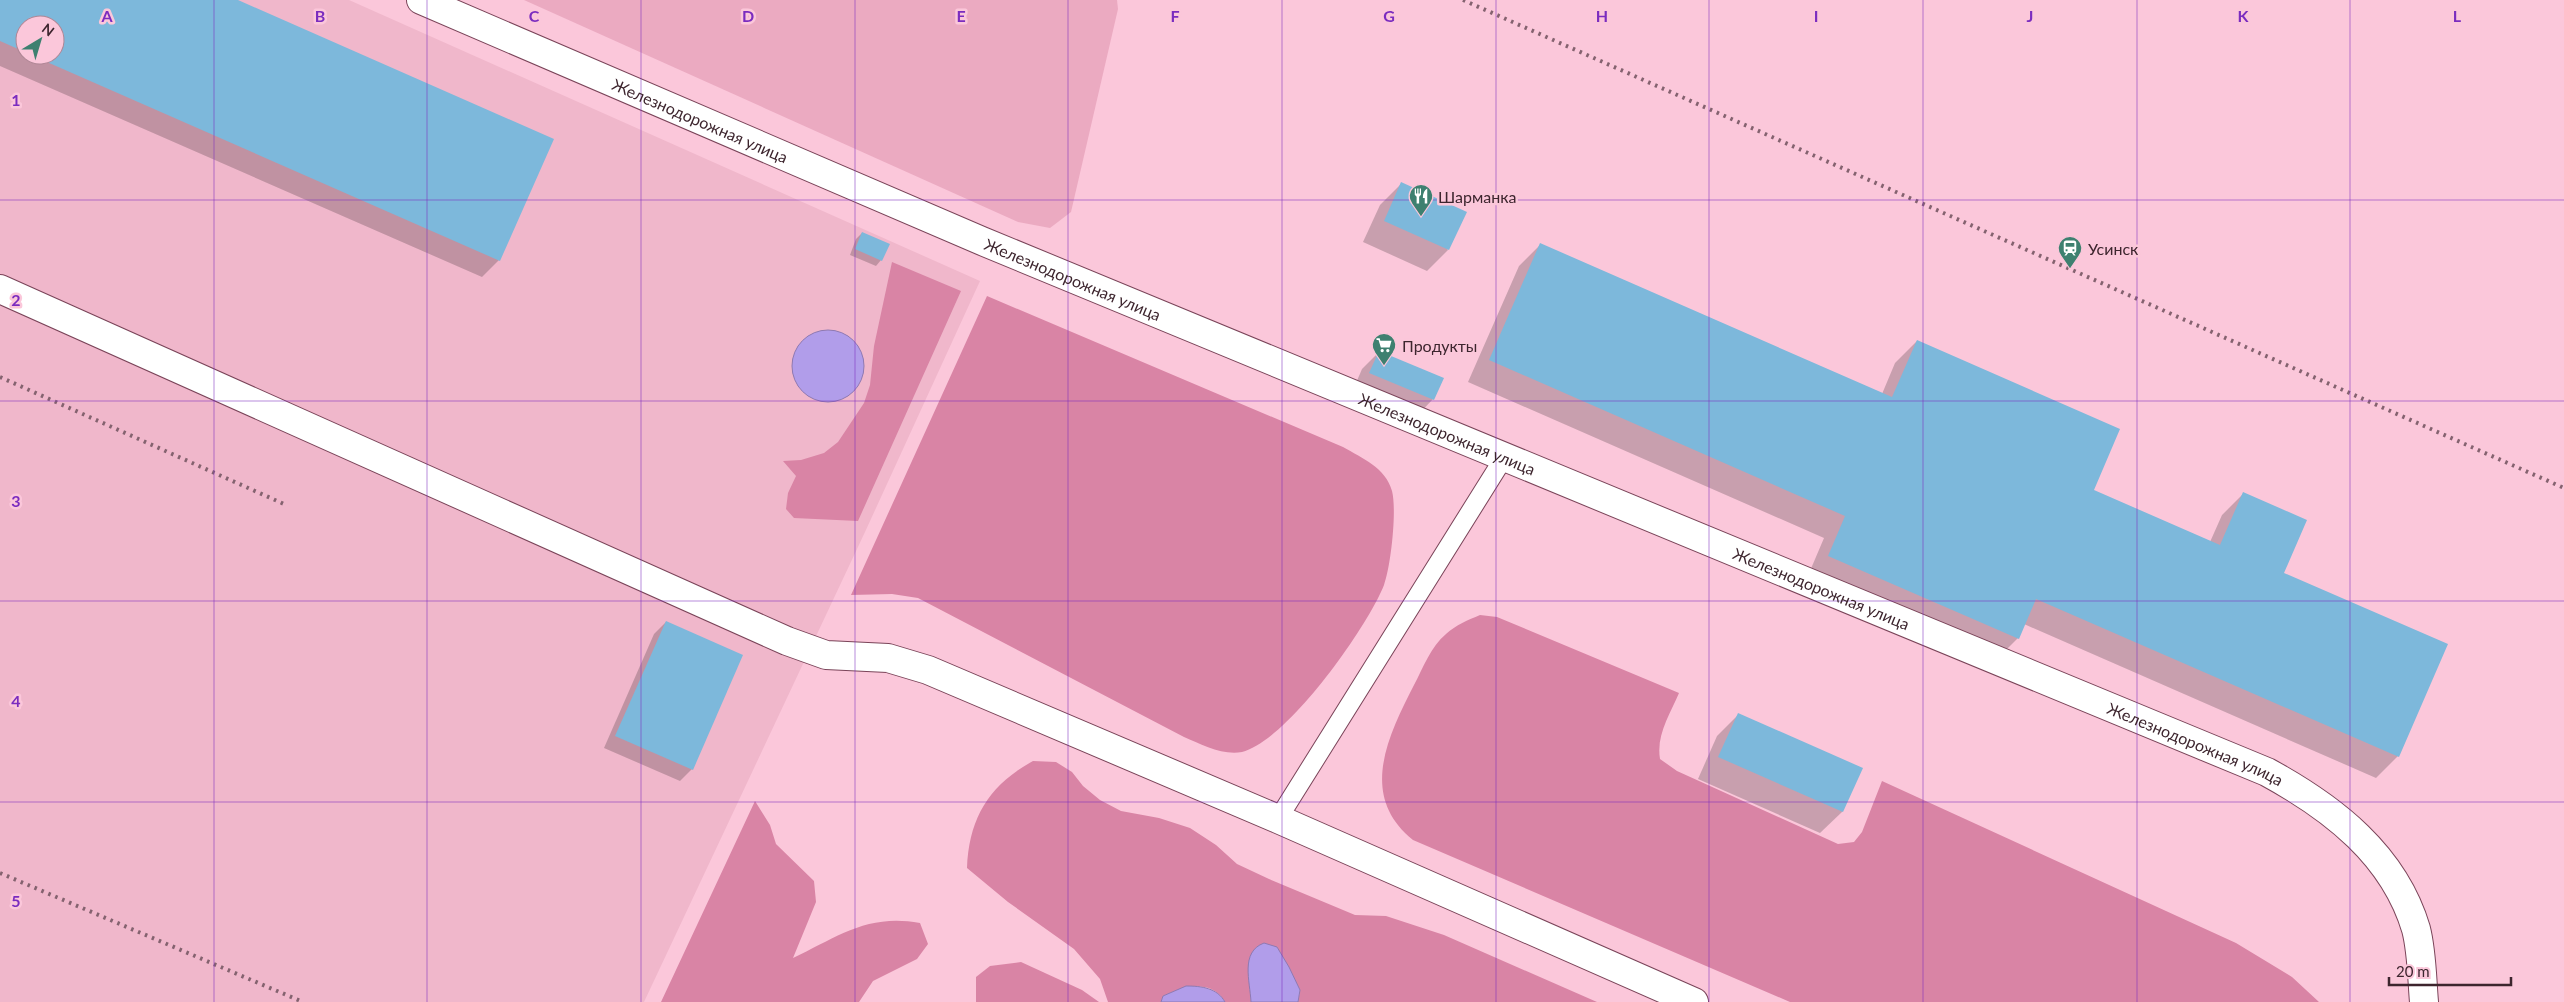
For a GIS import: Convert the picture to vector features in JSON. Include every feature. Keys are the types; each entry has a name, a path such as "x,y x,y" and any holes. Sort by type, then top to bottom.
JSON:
{"street":[{"name":"Железнодорожная улица","path":"421,0 982,241 2267,772 2300,790 2364,839 2391,874 2408,908 2417,932 2424,1002"},
{"path":"0,289 787,642 826,655 888,658 928,670 1278,820 1694,1002"}],"lane":[{"path":"1278,820 1504,456"}],"shaded area":[{"path":"0,0 349,0 980,281 865,532 644,1002 0,1002"},
{"path":"524,0 1117,0 1118,9 1071,212 1050,228 1018,222"},
{"path":"892,262 961,291 858,521 794,518 786,509 788,493 796,476 783,461 801,460 824,453 838,442 864,403 870,385 874,346"},
{"path":"987,296 1343,447 1372,464 1389,483 1392,491 1394,511 1391,552 1387,576 1375,604 1361,628 1324,680 1281,727 1260,743 1242,752 1235,753 1212,749 1184,737 918,598 892,594 851,595"},
{"path":"828,330 848,336 858,346 864,366 858,386 848,396 828,402 808,396 798,386 792,366 798,346 808,336"},
{"path":"1480,615 1497,617 1679,693 1662,733 1659,750 1660,759 1677,771 1838,844 1854,842 1862,832 1882,781 2236,943 2292,977 2319,1002 1790,1002 1413,840 1396,823 1386,804 1382,785 1383,765 1388,745 1404,704 1436,645 1454,628"},
{"path":"1033,761 1056,762 1072,772 1083,786 1100,800 1121,811 1159,818 1190,828 1216,845 1237,864 1269,879 1355,915 1386,916 1444,935 1597,1002 1298,1002 1300,990 1277,947 1250,988 1251,1002 1225,1002 1219,994 1212,990 1205,987 1197,987 1163,996 1161,1002 1108,1002 1100,979 1074,949 1008,902 967,868 972,834 984,805 1004,781"},
{"path":"755,801 770,825 776,844 814,881 816,902 793,958 839,935 869,924 884,921 920,923 928,944 917,959 873,981 859,1002 661,1002"},
{"path":"1264,943 1277,947 1289,967 1300,990 1298,1002 1251,1002 1248,976 1249,960 1257,947"},
{"path":"1021,962 1082,990 1099,1002 976,1002 976,977 990,966"},
{"path":"1186,986 1213,991 1222,997 1225,1002 1161,1002 1163,996"}],"building":[{"path":"0,0 238,0 554,139 500,261 54,65 65,65 65,15 15,15 15,48 0,41"},
{"path":"1401,182 1467,212 1449,250 1384,221"},
{"path":"862,232 890,244 882,261 855,249"},
{"path":"1540,243 1892,397 1917,340 2120,429 2094,490 2220,545 2243,492 2307,520 2284,573 2448,644 2399,757 2036,599 2019,639 1828,556 1845,516 1489,360"},
{"path":"1379,351 1444,378 1434,400 1369,373"},
{"path":"666,621 743,655 693,770 615,736"},
{"path":"1738,713 1863,768 1843,812 1718,757"}],"railway":[{"path":"1463,0 2564,488"},
{"path":"0,377 284,504"},
{"path":"0,873 303,1002"}],"place":[{"name":"Шарманка","path":"1421,217"},
{"name":"Усинск","path":"2070,269"},
{"name":"Прoдукты","path":"1384,366"}]}
